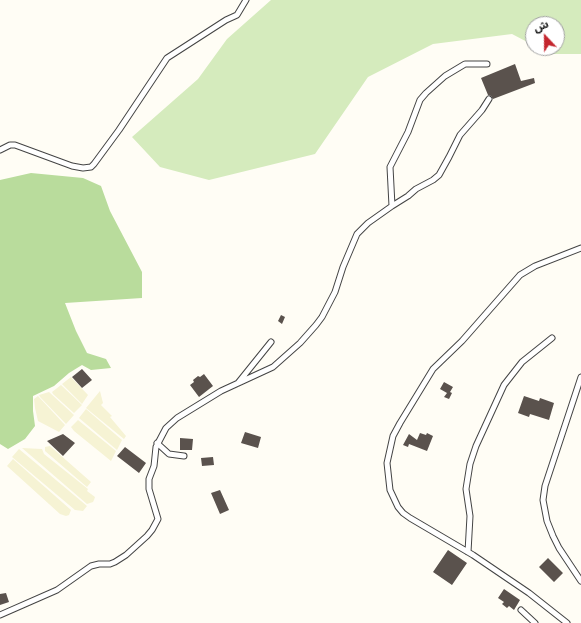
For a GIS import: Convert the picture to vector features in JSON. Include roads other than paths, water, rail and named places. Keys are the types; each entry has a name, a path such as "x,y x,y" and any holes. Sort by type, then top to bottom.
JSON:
{"street":[{"path":"0,150 10,145 15,145 72,166 83,168 91,167 119,130 168,58 226,20 237,15 246,0"},
{"path":"392,206 390,167 408,132 420,100 445,76 465,64 487,64"},
{"path":"0,615 57,590 95,565 110,564 115,562 126,555 147,536 158,519 150,493 149,484 150,475 154,466 157,443 166,428 173,421 221,391 273,367 300,343 322,317 335,292 357,234 368,223 416,189 439,175 460,135 482,110 489,99"},
{"path":"566,623 529,593 468,552 410,518 398,507 390,490 387,469 388,454 393,436 433,369 462,341 515,279 530,269 581,248"},
{"path":"468,552 470,516 466,489 470,464 476,446 504,384 522,362 552,338"},
{"path":"237,384 271,342"},
{"path":"581,377 545,486 543,500 547,521 553,536 559,548 581,581"},
{"path":"157,443 170,454 184,456"},
{"path":"521,610 535,623"}]}
